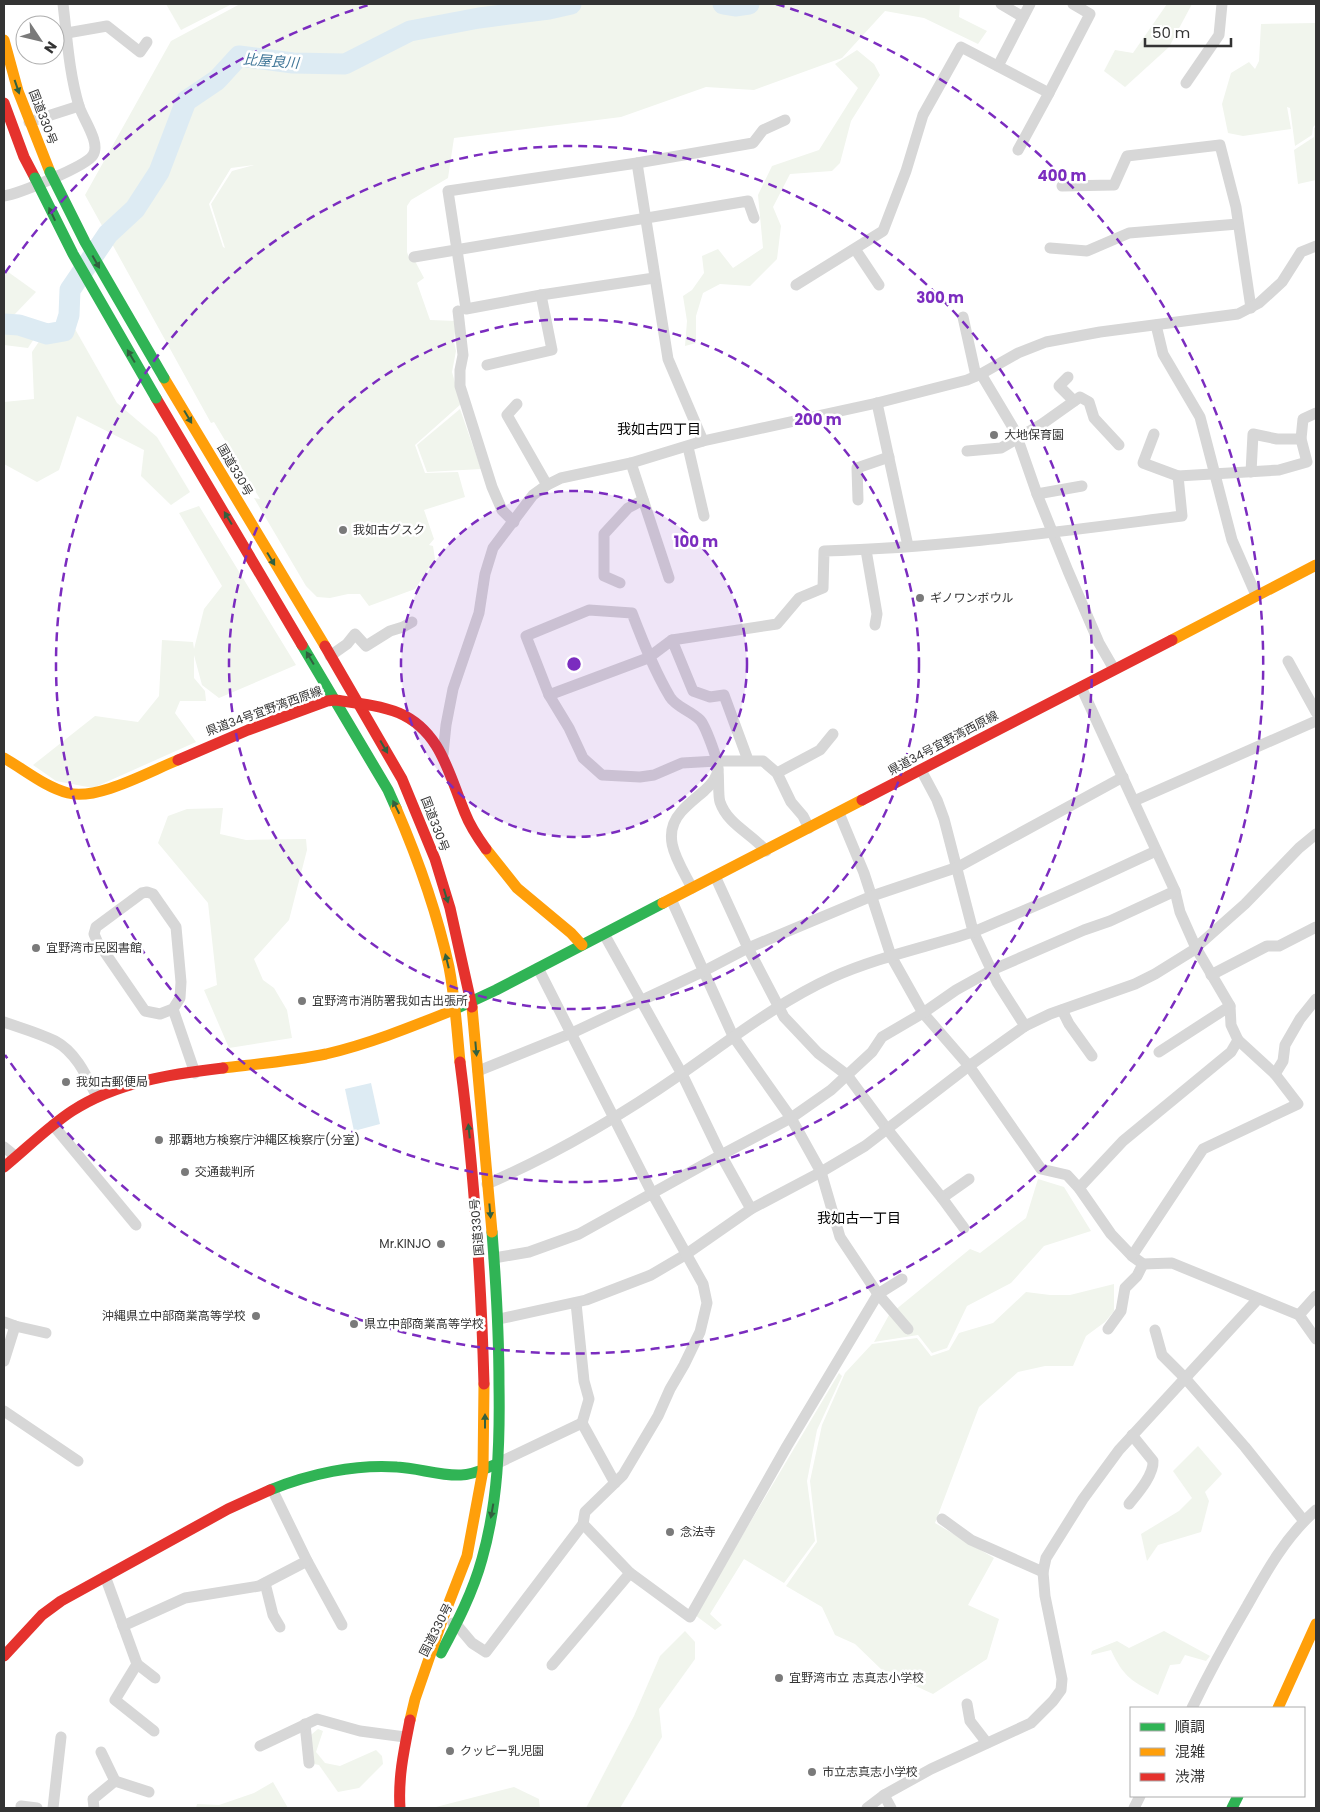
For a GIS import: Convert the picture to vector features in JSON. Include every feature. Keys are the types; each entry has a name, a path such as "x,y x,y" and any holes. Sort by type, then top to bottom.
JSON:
{"main road":[{"name":"国道330号","path":"4,40 29,122 50,172 85,242 164,378 360,704 402,779 435,859 450,908 471,1001 478,1071 499,1319 498,1463 492,1512 482,1557 456,1624 415,1699"},
{"name":"国道330号","path":"4,103 21,149 73,254 388,790 415,852 427,886 449,968 469,1132 482,1308 485,1404 483,1470 467,1556 415,1699 405,1737 399,1788 400,1808"},
{"name":"県道34号宜野湾西原線","path":"4,1167 53,1125 83,1104 138,1082 328,1054 455,1009 766,851 1316,565"},
{"name":"県道34号宜野湾西原線","path":"4,758 53,787 67,793 82,795 99,793 248,730 319,703 335,700 388,710 406,716 424,729 443,754 465,813 479,840 496,863 522,892 574,935 582,945"},
{"path":"4,1656 42,1615 61,1600 228,1509 272,1489 335,1471 378,1466 461,1474 483,1470 498,1463"},
{"path":"1278,1707 1316,1624"}],"street":[{"path":"4,196 16,194 87,162 94,155 96,144 79,106 70,63 64,4"},
{"path":"1001,4 1023,16"},
{"path":"998,66 1030,4"},
{"path":"1018,150 1090,14 1073,4"},
{"path":"1186,83 1218,35 1222,4"},
{"path":"67,33 107,26 140,52 147,42"},
{"path":"796,285 883,231 906,172 923,115 961,47 1049,94"},
{"path":"29,122 79,106"},
{"path":"654,278 466,309 448,191 637,163 753,143 763,130 784,120"},
{"path":"1062,186 1114,185 1127,156 1220,145 1236,207 1251,308"},
{"path":"637,163 668,359 703,441"},
{"path":"414,257 748,201 754,218"},
{"path":"1050,248 1087,251 1129,233 1238,224"},
{"path":"443,754 453,689 479,613 485,574 493,548 533,495 547,485 562,478 632,464 703,441 877,403 979,375 1018,352 1046,342 1100,332 1238,314 1260,303 1282,282 1301,252 1316,246"},
{"path":"855,249 879,285"},
{"path":"487,365 552,350 542,295"},
{"path":"458,311 463,355 460,370 460,386 492,487 502,510 514,522"},
{"path":"963,317 979,375 1018,437 1037,494 1099,643 1114,670"},
{"path":"1156,325 1163,354 1200,417 1232,540 1256,595"},
{"path":"1068,377 1059,386 1074,401"},
{"path":"967,451 1002,448 1042,424 1080,397 1089,402 1094,418 1119,445"},
{"path":"877,403 908,546"},
{"path":"517,404 506,415 547,485"},
{"path":"1154,434 1143,463 1178,476 1279,470 1307,462 1300,438 1303,419 1316,413"},
{"path":"1251,472 1253,434 1277,439 1300,438"},
{"path":"688,447 704,516"},
{"path":"858,500 857,468 889,458"},
{"path":"632,464 669,578"},
{"path":"549,695 648,658 672,640 777,624 799,598 823,588 824,551 866,550 1053,532 1182,516 1178,476"},
{"path":"1037,494 1082,486"},
{"path":"620,583 604,576 604,534 628,508 644,500"},
{"path":"866,550 877,614 875,625"},
{"path":"766,851 756,840 735,825 727,816 719,800 718,765 701,720 671,700 648,658 632,613 589,610 526,636 549,695 569,728 583,758 602,775 654,776 682,763 718,765 748,760 763,761 777,773 791,802 803,816 809,828"},
{"path":"330,656 347,644 356,634 366,646 390,631 412,622"},
{"path":"672,640 693,691 710,697 724,695 748,760"},
{"path":"1288,661 1316,712"},
{"path":"1081,687 1175,891 1180,912 1196,948 1230,1006 1231,1025 1238,1040 1275,1074 1298,1104 1203,1149 1132,1256"},
{"path":"1134,801 1316,721"},
{"path":"777,773 820,750 833,734"},
{"path":"692,888 672,849 671,834 680,814 710,786 716,777 718,765"},
{"path":"921,770 944,818 974,931 992,970 1025,1026"},
{"path":"478,1071 572,1033 704,971 748,948 872,896 958,867 1123,777"},
{"path":"839,813 864,873 891,956 923,1013 969,1066 1040,1169 1066,1175 1079,1188 1111,1234 1132,1256 1143,1264 1172,1263 1299,1315 1316,1339"},
{"path":"499,1319 586,1300 651,1275 685,1255 751,1208 821,1172 865,1146 969,1066 1025,1026 1050,1014 1135,984 1155,974 1196,948 1245,904 1298,848 1316,834"},
{"path":"487,1184 540,1160 616,1118 779,1006 833,977 891,956 974,931 1070,891 1156,851"},
{"path":"715,876 748,948 784,1017 818,1053 847,1075 964,1228"},
{"path":"494,1258 529,1252 579,1234 720,1155 791,1118 831,1090 872,1052 882,1037 923,1013 956,990 992,970 1084,930 1110,921 1175,891"},
{"path":"148,892 153,894 176,927 182,982 180,998 173,1009 160,1014 145,1011 94,934 96,927 142,894 148,892"},
{"path":"671,899 733,1036 791,1118 821,1172 840,1237 878,1294 908,1329"},
{"path":"1211,975 1267,946 1280,946 1316,927"},
{"path":"604,934 682,1074 720,1155 751,1208"},
{"path":"443,1618 456,1624 472,1643 486,1652 583,1524 585,1512 623,1475 658,1416 670,1389 684,1365 700,1332 707,1303 703,1284 685,1255 652,1193 616,1118 538,968"},
{"path":"1275,1074 1282,1061 1285,1045 1300,1019 1316,999"},
{"path":"1159,1052 1230,1006"},
{"path":"173,1009 195,1073"},
{"path":"1062,1010 1069,1024 1092,1056"},
{"path":"4,1022 56,1042 67,1050 76,1060 97,1097"},
{"path":"1079,1188 1123,1141 1231,1052 1238,1040"},
{"path":"53,1125 136,1225"},
{"path":"4,1147 15,1156"},
{"path":"942,1198 969,1179"},
{"path":"1108,1329 1121,1311 1124,1288 1137,1276 1143,1264"},
{"path":"583,1524 630,1573 690,1618 788,1446 878,1294 902,1279"},
{"path":"1299,1315 1316,1296"},
{"path":"867,1808 931,1769 1031,1723 1053,1701 1061,1690 1062,1679 1045,1596 1043,1572 1046,1558 1083,1499 1132,1435 1258,1299"},
{"path":"576,1302 584,1381 589,1399 582,1423 615,1483"},
{"path":"4,1361 9,1324 46,1333"},
{"path":"1155,1330 1162,1355 1185,1378 1245,1447 1304,1521"},
{"path":"4,1410 78,1461"},
{"path":"498,1463 582,1423"},
{"path":"1129,1504 1143,1486 1153,1466 1153,1462 1132,1435"},
{"path":"272,1489 307,1561 342,1625"},
{"path":"1192,1707 1212,1666 1258,1587 1290,1536 1316,1510"},
{"path":"942,1519 971,1540 1043,1572"},
{"path":"123,1626 185,1598 259,1586 307,1561"},
{"path":"552,1665 630,1573"},
{"path":"106,1576 137,1664 155,1678"},
{"path":"265,1583 273,1615 280,1627"},
{"path":"137,1664 115,1700 154,1731"},
{"path":"967,1704 970,1721 987,1743"},
{"path":"260,1746 318,1718 360,1731 405,1737"},
{"path":"305,1724 309,1763"},
{"path":"53,1808 61,1737"},
{"path":"101,1752 115,1781 149,1792"},
{"path":"94,1808 93,1799 115,1781"},
{"path":"884,1796 891,1808"},
{"path":"21,1806 37,1808"}],"shaded area":[{"path":"166,4 232,4 181,30"},
{"path":"240,4 960,4 959,17 987,31 978,44 924,18 885,11 842,58 754,90 706,87 621,117 454,138 448,178 411,200 407,206 407,252 409,258 415,261 424,278 417,283 430,320 456,321 454,342 456,351 452,372 461,404 415,445 425,473 458,472 465,497 424,510 434,539 429,545 433,546 435,559 415,589 369,606 360,594 348,594 330,598 317,597 306,586 254,498 260,499 214,422 211,423 85,195 171,41","holes":["254,165 232,171 211,204 225,248 223,247 209,204 231,168"]},
{"path":"1167,4 1192,4 1169,47 1125,87 1104,71 1115,50 1133,53"},
{"path":"1316,23 1316,124 1313,127 1312,135 1295,146 1290,108 1287,107 1291,129 1243,136 1228,133 1222,104 1231,73 1249,62 1255,69 1259,61 1261,24"},
{"path":"857,50 874,64 880,75 851,121 840,163 832,171 790,174 773,207 781,226 777,259 750,286 720,284 703,293 696,316 696,343 685,346 687,321 683,296 692,290 704,273 702,256 718,249 733,268 763,248 758,195 772,166 819,150 858,88 835,64"},
{"path":"1316,127 1316,180 1298,184 1294,150 1314,137 1314,128"},
{"path":"4,269 36,292 14,315 41,328 28,348 4,345"},
{"path":"50,325 75,329 117,403 157,437 190,492 171,505 141,476 144,450 77,416 59,470 37,482 4,464 4,402 34,399 32,352"},
{"path":"460,409 481,469 427,472 417,445"},
{"path":"199,506 296,665 219,698 202,685 194,655 194,678 205,691 206,701 180,701 175,713 196,742 93,788 56,781 33,765 95,716 138,722 159,696 162,640 193,642 194,649 204,609 222,586 179,513"},
{"path":"223,808 220,834 246,840 306,839 307,850 289,920 254,959 263,980 274,988 287,1010 292,1038 229,1048 204,990 217,985 208,903 158,843 168,816 187,809"},
{"path":"371,1083 380,1124 354,1131 345,1089"},
{"path":"1038,1179 1064,1187 1091,1231 1044,1246 1011,1283 967,1306 947,1348 932,1353 918,1335 874,1342 889,1315 970,1249 980,1253 1026,1218"},
{"path":"1114,1284 1114,1311 1105,1322 1086,1336 1073,1366 1045,1366 1018,1372 979,1407 935,1523 994,1558 968,1605 999,1619 987,1659 933,1694 883,1671 855,1644 835,1635 822,1607 786,1586 817,1542 810,1481 822,1425 845,1373 872,1344 917,1338 931,1356 949,1350 959,1333 993,1323 1026,1292 1070,1295"},
{"path":"839,1373 842,1376 817,1430 807,1481 815,1541 784,1583 744,1559 710,1614 722,1625 715,1630 695,1615"},
{"path":"1198,1446 1222,1474 1205,1492 1209,1501 1201,1532 1158,1545 1147,1561 1141,1534 1179,1511 1192,1498 1173,1471"},
{"path":"685,1631 695,1642 695,1659 659,1709 662,1737 620,1808 586,1808 634,1716 660,1656"},
{"path":"1164,1631 1210,1656 1206,1661 1185,1655 1180,1664 1170,1665 1158,1695 1130,1678 1120,1667 1111,1650 1091,1655 1092,1651 1117,1641 1129,1648"},
{"path":"318,1729 323,1731 316,1752 325,1763 340,1766 376,1750 382,1756 383,1764 359,1788 338,1792 319,1765 314,1764 306,1739"},
{"path":"273,1782 288,1808 196,1808 197,1804 219,1805 254,1793"},
{"path":"514,1787 539,1799 540,1808 432,1808"}],"waterway":[{"name":"比屋良川","path":"4,324 19,325 47,334 64,331 69,315 70,290 108,234 135,209 159,172 186,101 217,80 239,56 293,63 345,64 410,31 571,4"},
{"name":"比屋良川","path":"723,4 735,6 749,4"}],"traffic: fast":[{"path":"50,172 85,242 164,378"},
{"path":"35,178 73,254 156,398"},
{"path":"302,645 388,790 396,808"},
{"path":"451,1011 496,990 663,903"},
{"path":"441,1653 474,1583 487,1538 495,1495 499,1429 499,1366 492,1232"},
{"path":"270,1490 300,1479 332,1471 365,1467 397,1467 465,1475 494,1465"},
{"path":"1232,1808 1238,1797"}],"traffic: slow":[{"path":"4,40 18,91 50,172"},
{"path":"164,378 325,646"},
{"path":"1172,640 1316,565"},
{"path":"4,758 51,787 68,793 80,794 93,793 123,784 178,760"},
{"path":"663,903 862,800"},
{"path":"396,808 412,847 439,926 453,991 460,1062"},
{"path":"486,849 517,888 571,933 582,945"},
{"path":"472,1007 492,1232"},
{"path":"223,1068 326,1054 374,1040 451,1011"},
{"path":"410,1720 415,1699 443,1618 467,1556 483,1470 484,1384"},
{"path":"1278,1707 1316,1624"}],"traffic: jam":[{"path":"4,103 24,157 35,178"},
{"path":"156,398 302,645"},
{"path":"862,800 1172,640"},
{"path":"325,646 402,779 435,859 450,908 472,1007"},
{"path":"178,760 248,730 327,701 359,703 391,710 413,721 425,731 434,743 442,755 469,823 486,849"},
{"path":"460,1062 476,1223 484,1384"},
{"path":"4,1167 63,1117 89,1101 126,1086 145,1081 223,1068"},
{"path":"4,1656 42,1615 61,1601 228,1509 270,1490"},
{"path":"400,1808 401,1774 410,1720"}],"place":[{"name":"大地保育園","path":"994,435"},
{"name":"我如古グスク","path":"343,530"},
{"name":"ギノワンボウル","path":"920,598"},
{"name":"宜野湾市民図書館","path":"36,948"},
{"name":"宜野湾市消防署我如古出張所","path":"302,1001"},
{"name":"我如古郵便局","path":"66,1082"},
{"name":"那覇地方検察庁沖縄区検察庁(分室)","path":"159,1140"},
{"name":"交通裁判所","path":"185,1172"},
{"name":"Mr.KINJO","path":"441,1244"},
{"name":"沖縄県立中部商業高等学校","path":"256,1316"},
{"name":"県立中部商業高等学校","path":"354,1324"},
{"name":"念法寺","path":"670,1532"},
{"name":"宜野湾市立 志真志小学校","path":"779,1678"},
{"name":"クッピー乳児園","path":"450,1751"},
{"name":"市立志真志小学校","path":"812,1772"}],"district":[{"name":"我如古四丁目","path":"659,429"},
{"name":"我如古一丁目","path":"859,1218"}]}
